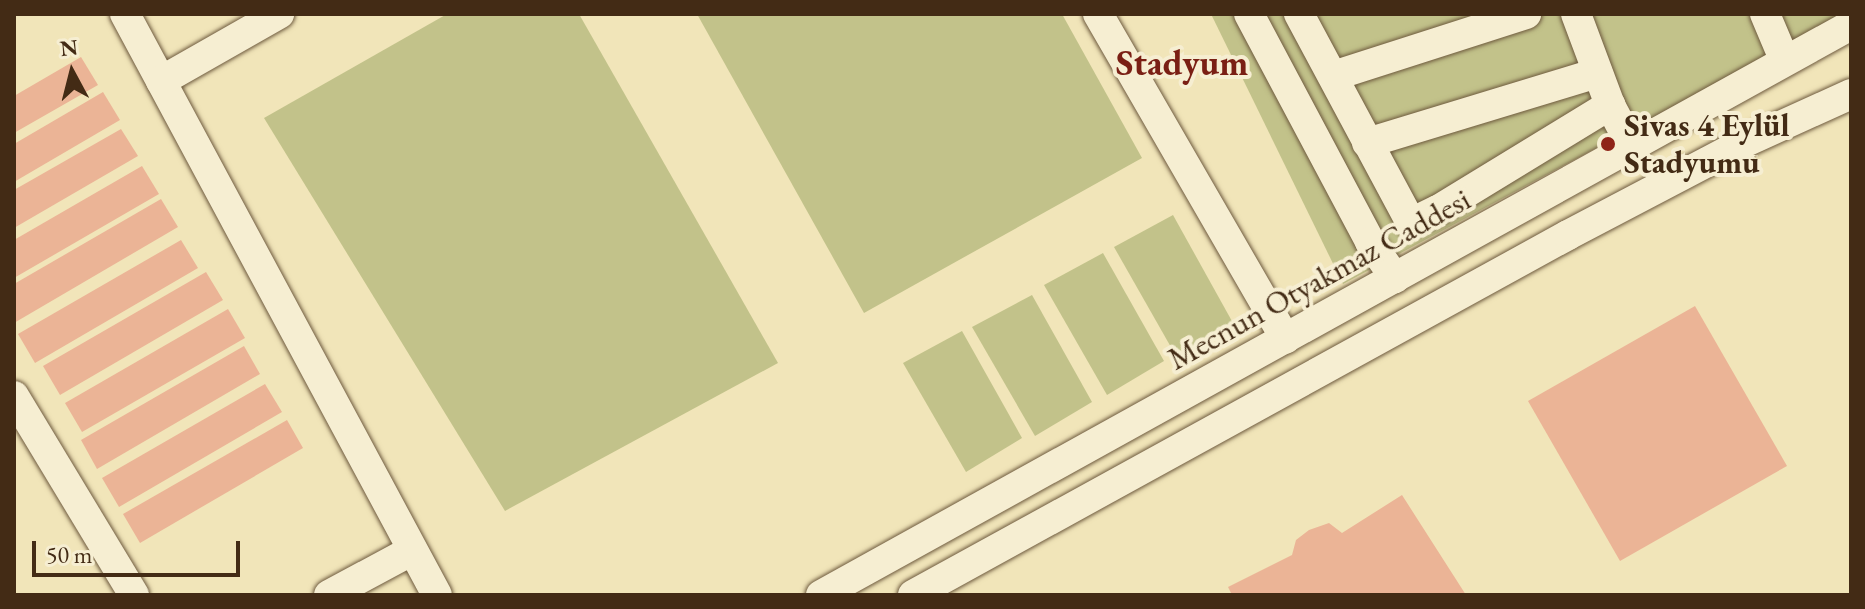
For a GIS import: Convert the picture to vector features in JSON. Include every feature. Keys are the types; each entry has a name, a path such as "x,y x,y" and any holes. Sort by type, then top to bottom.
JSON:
{"street":[{"path":"125,14 437,595"},
{"path":"161,81 279,14"},
{"path":"1098,14 1286,339"},
{"path":"1249,14 1298,100 1370,242 1395,278"},
{"path":"1299,14 1411,223 1438,210 1610,105"},
{"path":"1333,76 1526,14"},
{"path":"1576,14 1610,105 1631,145"},
{"path":"1765,14 1784,59"},
{"name":"Mecnun Otyakmaz Caddesi","path":"821,595 1286,339 1784,59 1851,25"},
{"path":"1367,143 1598,73"},
{"path":"913,595 1568,235 1741,144 1851,94"},
{"path":"14,396 134,595"},
{"path":"329,595 411,551"}],"green space":[{"path":"447,14 579,14 778,363 505,511 264,118"},
{"path":"697,14 1062,14 1142,158 864,313"},
{"path":"1211,14 1846,14 1343,284"},
{"path":"1173,215 1233,323 1176,356 1114,247"},
{"path":"1103,253 1164,361 1107,395 1044,285"},
{"path":"1032,295 1092,402 1035,436 972,327"},
{"path":"962,331 1022,438 966,472 903,363"}],"building":[{"path":"81,57 98,85 14,133 14,96"},
{"path":"103,92 120,120 14,182 14,144"},
{"path":"121,129 138,156 14,228 14,190"},
{"path":"142,166 159,194 14,278 14,240"},
{"path":"161,199 178,227 14,323 14,284"},
{"path":"181,240 198,268 35,363 18,334"},
{"path":"206,272 223,300 60,395 43,366"},
{"path":"1695,306 1787,466 1620,561 1528,401"},
{"path":"228,309 245,338 82,432 65,403"},
{"path":"244,346 260,374 97,469 81,440"},
{"path":"265,384 282,412 119,507 102,478"},
{"path":"287,420 303,448 140,543 123,514"},
{"path":"1402,495 1466,595 1232,595 1228,587 1292,555 1296,540 1309,530 1329,523 1342,533"}],"place":[{"name":"Sivas 4 Eylül Stadyumu","path":"1608,144"}],"district":[{"name":"Stadyum","path":"1182,63"}]}
